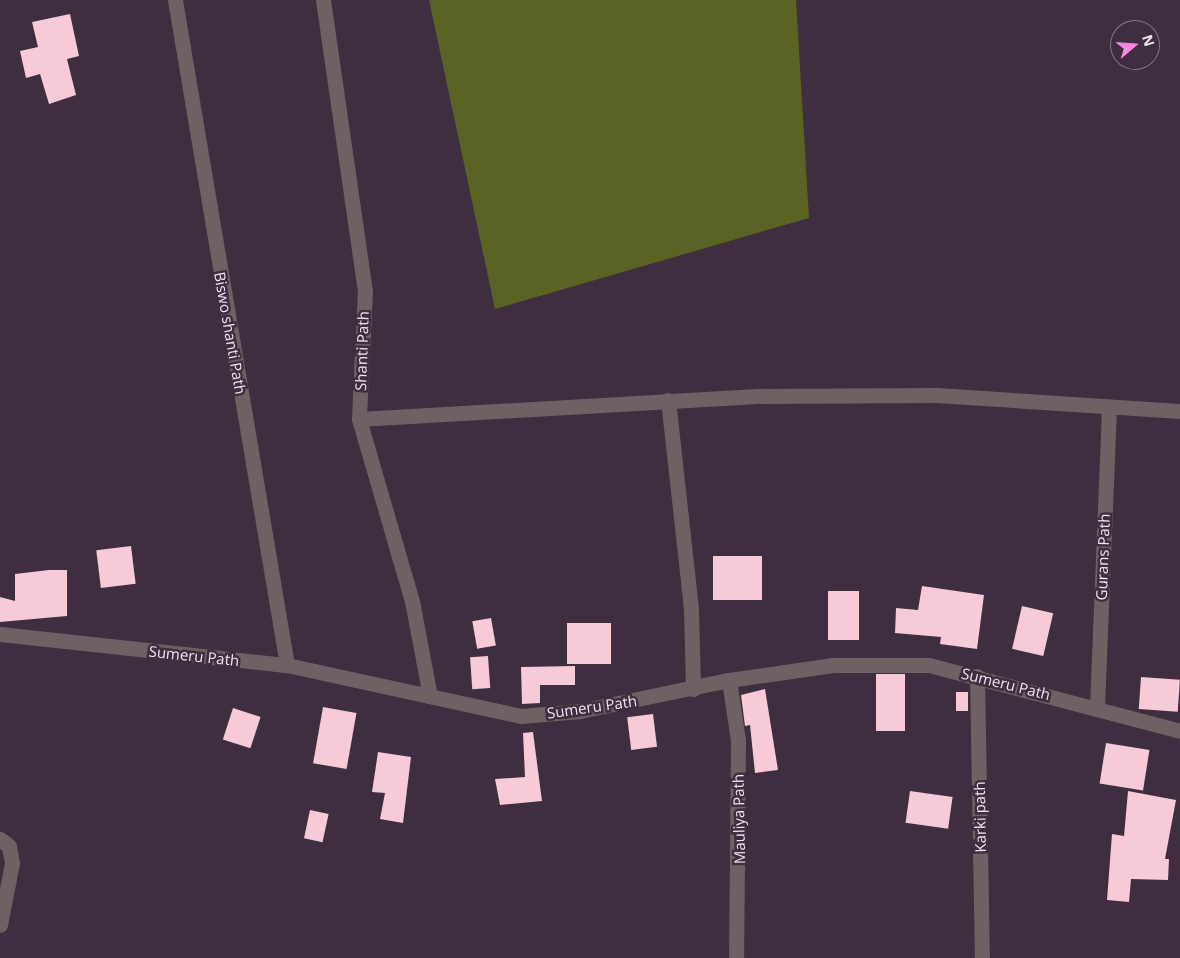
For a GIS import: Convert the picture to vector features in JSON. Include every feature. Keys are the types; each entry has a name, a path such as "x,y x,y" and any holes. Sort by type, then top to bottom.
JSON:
{"street":[{"name":"Biswo shanti Path","path":"175,0 287,666"},
{"name":"Shanti Path","path":"323,0 365,290 359,419 412,601 430,696"},
{"path":"359,419 668,400 938,395 1180,411"},
{"path":"668,400 691,610 694,689"},
{"name":"Gurans Path","path":"1097,707 1110,407"},
{"name":"Sumeru Path","path":"0,634 287,666 430,696 483,711 521,716 580,711 694,689 729,680 864,662 929,665 1097,707 1180,731"},
{"name":"Karki path","path":"977,676 982,958"},
{"name":"Mauliya Path","path":"729,680 738,740 736,958"},
{"path":"0,839 9,846 12,863 0,925"}],"green space":[{"path":"429,0 796,0 809,218 495,309"}],"building":[{"path":"70,14 79,56 67,59 76,95 49,104 40,74 26,78 20,51 38,47 32,22"},
{"path":"131,546 136,584 101,588 96,550"},
{"path":"713,556 762,556 762,600 713,600"},
{"path":"67,570 67,616 0,622 0,597 15,601 15,574"},
{"path":"922,586 984,595 977,649 940,644 941,637 895,633 896,608 918,610"},
{"path":"828,591 859,591 859,640 828,640"},
{"path":"1022,606 1053,613 1043,656 1012,649"},
{"path":"491,618 496,646 477,649 472,621"},
{"path":"567,623 611,623 611,664 567,664"},
{"path":"488,656 490,688 472,689 470,657"},
{"path":"575,666 575,685 540,685 540,703 522,704 521,667"},
{"path":"876,674 905,674 905,731 876,731"},
{"path":"1141,677 1180,680 1178,712 1139,709"},
{"path":"765,689 778,770 755,773 750,725 745,726 741,695"},
{"path":"956,692 968,692 968,711 956,711"},
{"path":"323,707 356,713 347,769 313,763"},
{"path":"233,708 261,717 250,748 223,739"},
{"path":"653,714 657,747 631,750 627,717"},
{"path":"533,732 542,801 500,805 495,779 525,777 523,733"},
{"path":"1106,743 1149,750 1143,790 1100,783"},
{"path":"378,752 411,757 403,823 380,819 385,793 372,792"},
{"path":"910,791 953,797 948,829 906,823"},
{"path":"1128,791 1176,800 1165,859 1169,859 1168,880 1131,879 1129,902 1107,900 1112,834 1124,836"},
{"path":"310,810 329,814 323,842 304,838"}]}
